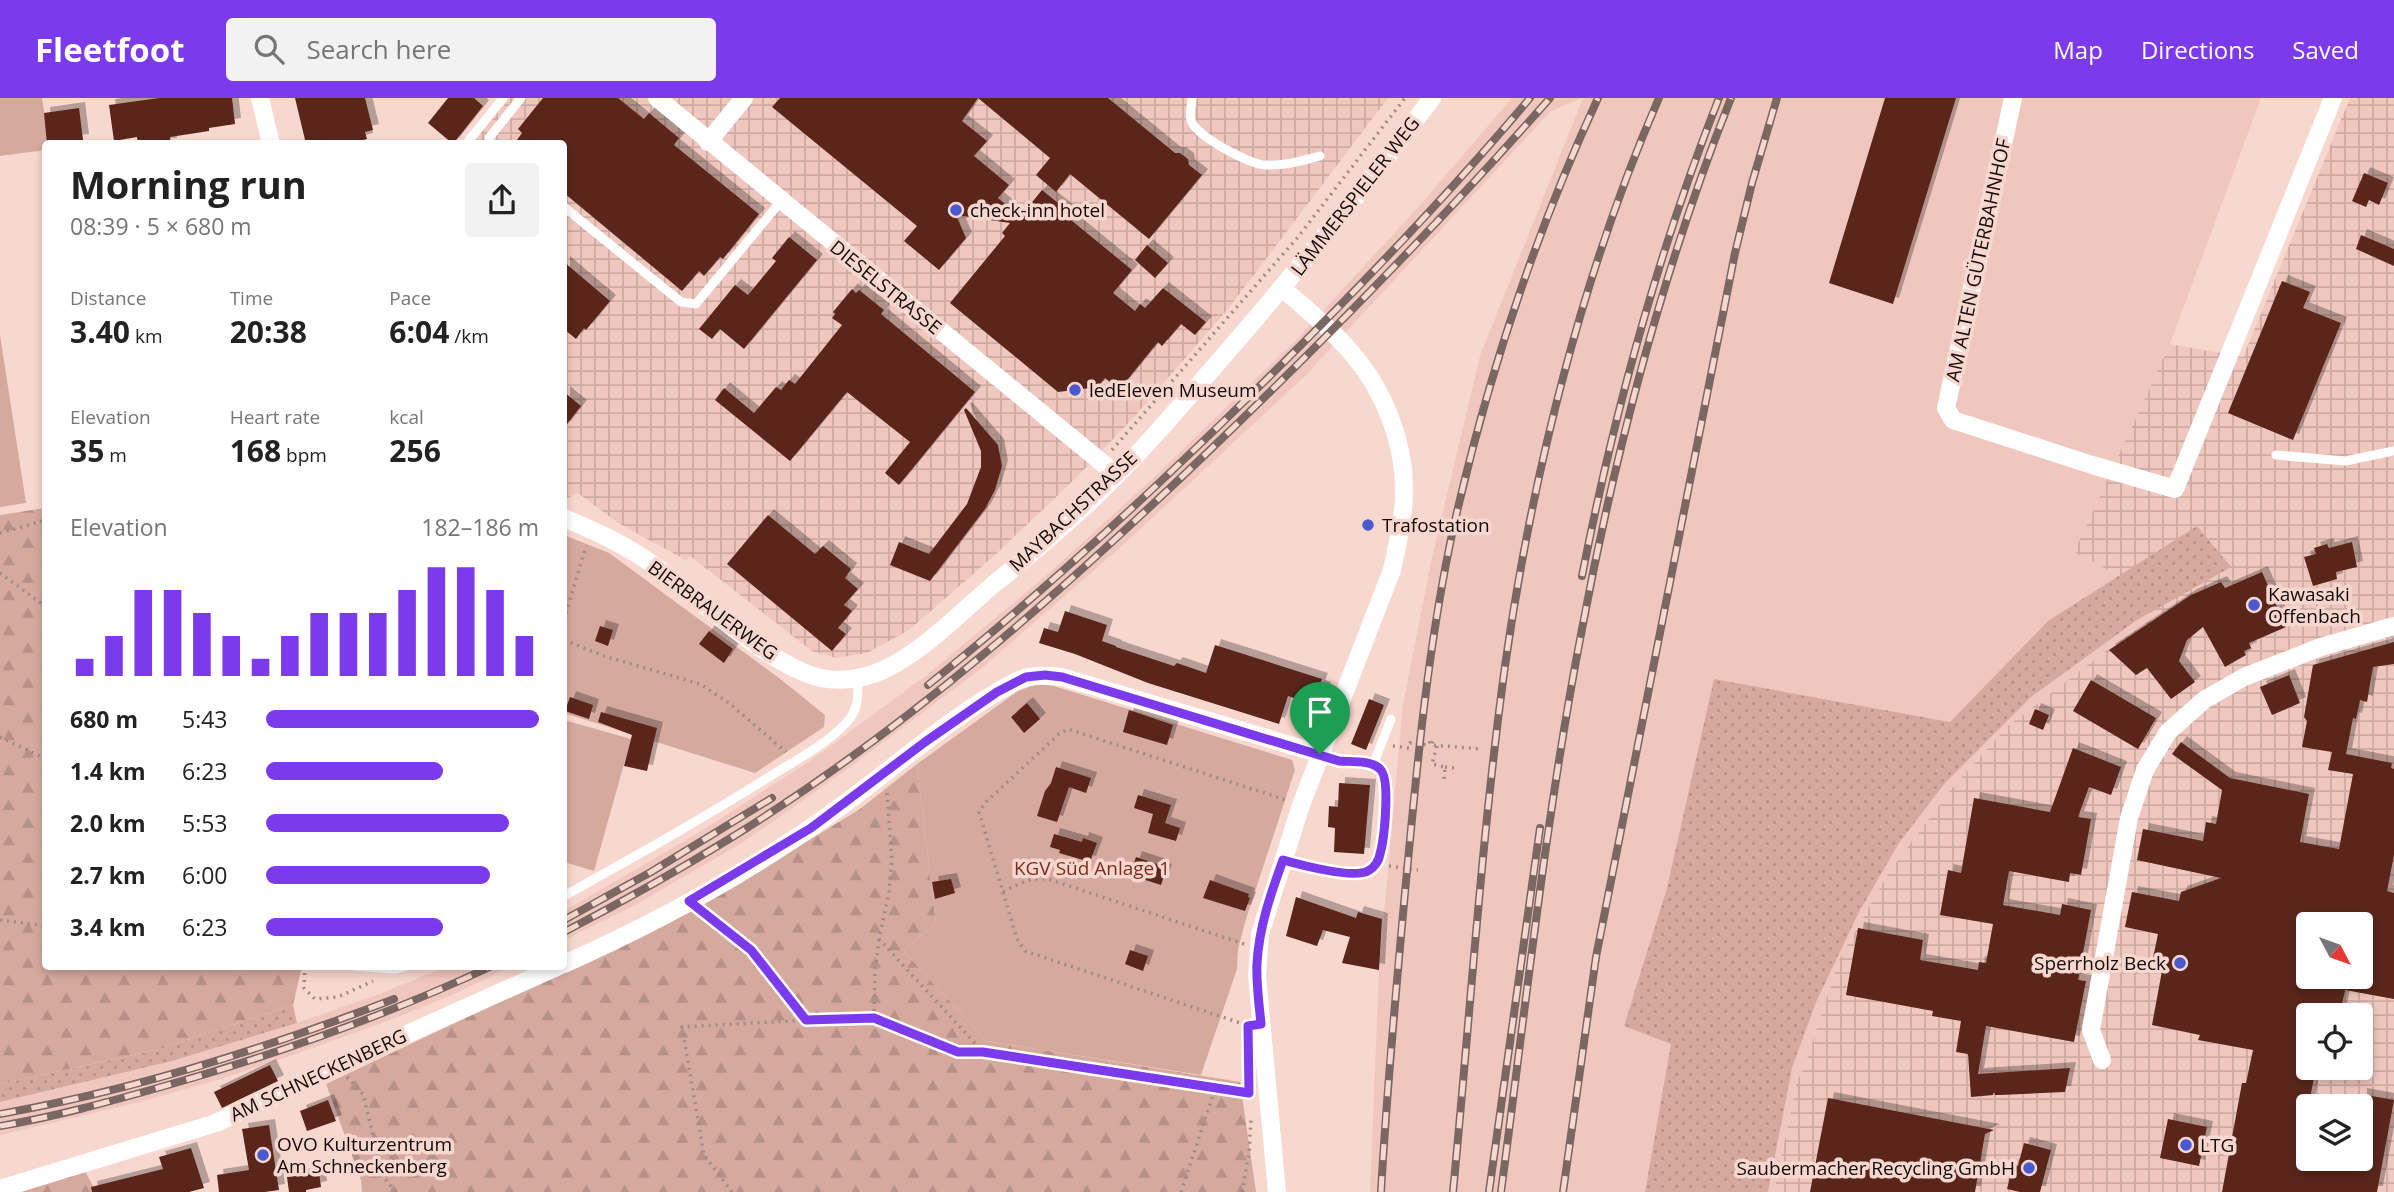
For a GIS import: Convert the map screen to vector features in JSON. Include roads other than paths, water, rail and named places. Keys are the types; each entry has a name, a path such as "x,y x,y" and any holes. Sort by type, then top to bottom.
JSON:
{"street":[{"path":"260,98 270,140"},
{"name":"DIESELSTRASSE","path":"657,98 1117,475"},
{"path":"708,142 744,98"},
{"name":"LÄMMERSPIELER WEG","path":"1277,1192 1254,1025 1258,948 1264,919 1301,805 1392,570 1402,516 1403,476 1392,423 1380,395 1365,371 1350,350 1282,288 1334,226 1432,98"},
{"name":"AM ALTEN GÜTERBAHNHOF","path":"2013,98 1946,408 1953,420 2175,489 2333,98"},
{"name":"MAYBACHSTRASSE","path":"863,677 902,660 1061,527 1117,475 1282,288"},
{"name":"BIERBRAUERWEG","path":"567,519 619,543 653,565 785,662 820,678 835,680 863,677"},
{"path":"2102,1060 2091,1030 2129,818 2145,770 2164,738 2193,708 2213,693 2244,677 2321,646 2394,626"},
{"name":"AM SCHNECKENBERG","path":"567,962 636,930 689,901 811,828 925,742 997,692 1013,682 1037,675 1062,677 1320,754"},
{"name":"AM SCHNECKENBERG","path":"0,1189 216,1123 550,970"}],"lane":[{"path":"469,140 503,98"},
{"path":"489,140 522,98"},
{"path":"1192,98 1191,120 1197,130 1233,154 1262,165 1291,164 1320,156"},
{"path":"567,209 681,302 696,304 781,201"},
{"path":"2277,455 2346,461 2394,451"},
{"path":"567,894 670,837 795,761 846,723 858,703 863,677"},
{"path":"1373,765 1391,719"},
{"path":"1283,860 1311,868 1359,874 1377,862 1380,854 1386,779 1384,773 1373,765 1339,761 1320,754"}],"railway":[{"path":"928,685 1079,556 1224,421 1381,264 1530,98"},
{"path":"567,930 692,861 798,794 922,704 1041,606 1154,503 1341,321 1550,98"},
{"path":"1381,1192 1392,1031 1415,784 1445,568 1467,470 1497,362 1533,254 1598,98"},
{"path":"1453,1192 1482,863 1516,594 1545,449 1563,377 1606,234 1659,98"},
{"path":"1582,576 1608,454 1657,274 1719,98"},
{"path":"1501,1192 1547,839 1569,699 1595,561 1626,427 1663,293 1706,162 1731,98"},
{"path":"1563,1192 1596,957 1735,253 1777,98"},
{"path":"567,918 651,872 772,798"},
{"path":"1489,1192 1540,828"},
{"path":"0,1126 101,1104 246,1062 370,1018 483,970"},
{"path":"0,1114 101,1093 200,1066 394,999"}],"place":[{"name":"check-inn hotel","path":"956,210"},
{"name":"ledEleven Museum","path":"1075,390"},
{"name":"Trafostation","path":"1368,525"},
{"name":"Kawasaki Offenbach","path":"2254,605"},
{"name":"Sperrholz Beck","path":"2180,963"},
{"name":"LTG","path":"2186,1145"},
{"name":"OVO Kulturzentrum Am Schneckenberg","path":"263,1155"},
{"name":"Saubermacher Recycling GmbH","path":"2029,1168"}],"park label":[{"name":"KGV Süd Anlage 1","path":"1092,868"}]}
